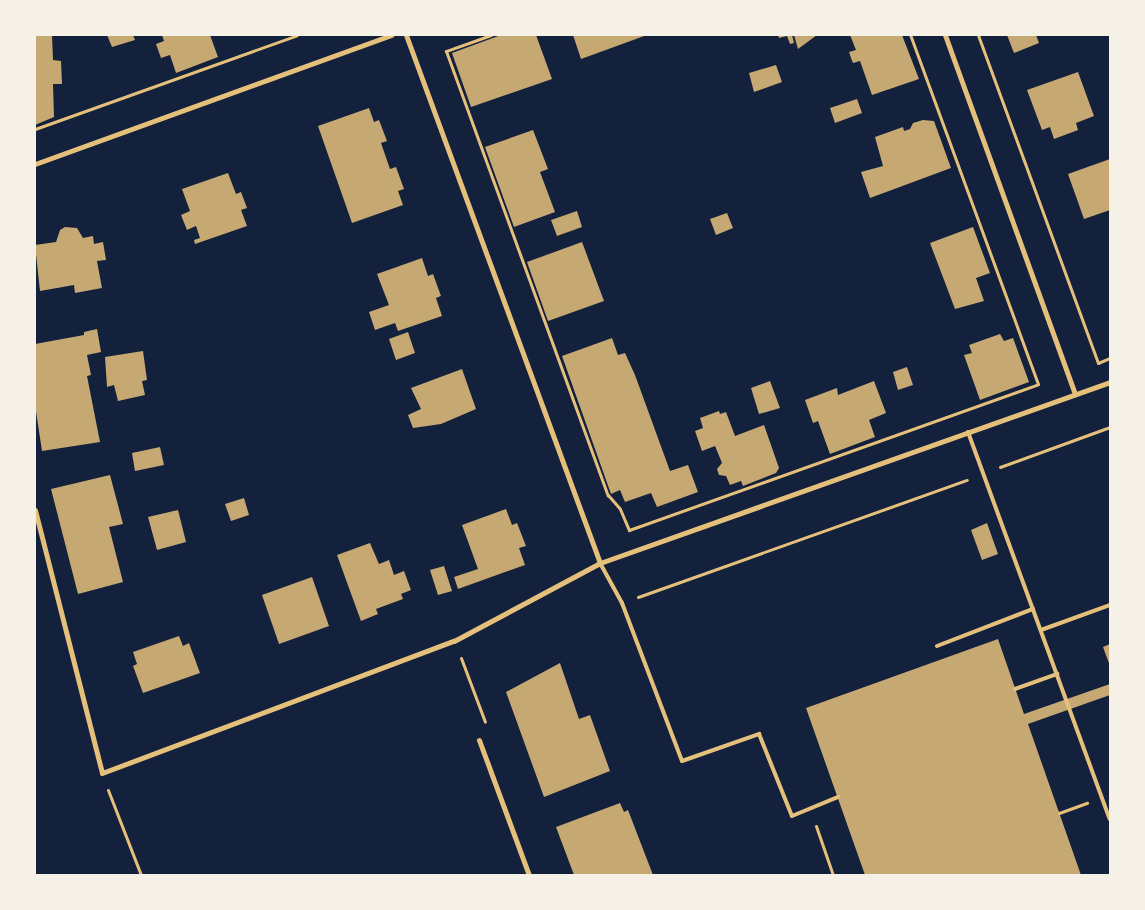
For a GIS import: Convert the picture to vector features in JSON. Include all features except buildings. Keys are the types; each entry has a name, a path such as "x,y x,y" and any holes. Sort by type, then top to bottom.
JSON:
{"street":[{"path":"35,164 391,35"},
{"path":"406,35 600,563"},
{"path":"945,35 1076,394"},
{"path":"35,510 102,773 454,641 600,563 1110,382"},
{"path":"479,740 529,875"}],"lane":[{"path":"968,432 1110,819"},
{"path":"600,563 622,603 682,761 759,734 792,816 838,797"},
{"path":"1041,630 1110,605"},
{"path":"937,646 1033,610"},
{"path":"1015,689 1057,674"}],"path":[{"path":"35,129 297,35"},
{"path":"491,35 446,51 608,495 620,509 629,530 1038,384 910,35"},
{"path":"978,35 1098,363 1110,358"},
{"path":"995,469 1110,427"},
{"path":"622,603 976,476"},
{"path":"102,773 141,875"},
{"path":"1059,813 1102,797"},
{"path":"810,809 833,875"}]}
